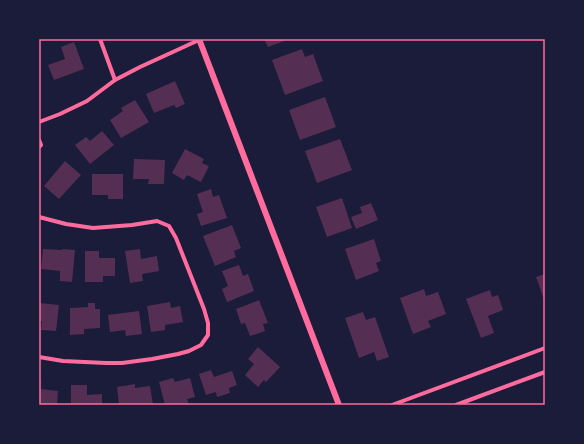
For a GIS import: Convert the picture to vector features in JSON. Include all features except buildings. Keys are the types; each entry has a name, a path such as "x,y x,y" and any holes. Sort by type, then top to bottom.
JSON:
{"street":[{"path":"100,39 115,80"},
{"path":"39,122 87,101 115,80 140,66 199,40 339,405"},
{"path":"39,140 41,145 39,147"},
{"path":"39,217 66,224 93,228 132,225 157,221 169,226 176,238 204,309 208,323 208,335 201,345 190,351 152,359 106,363 63,361 39,356"},
{"path":"392,405 545,348"},
{"path":"456,405 545,372"}]}
